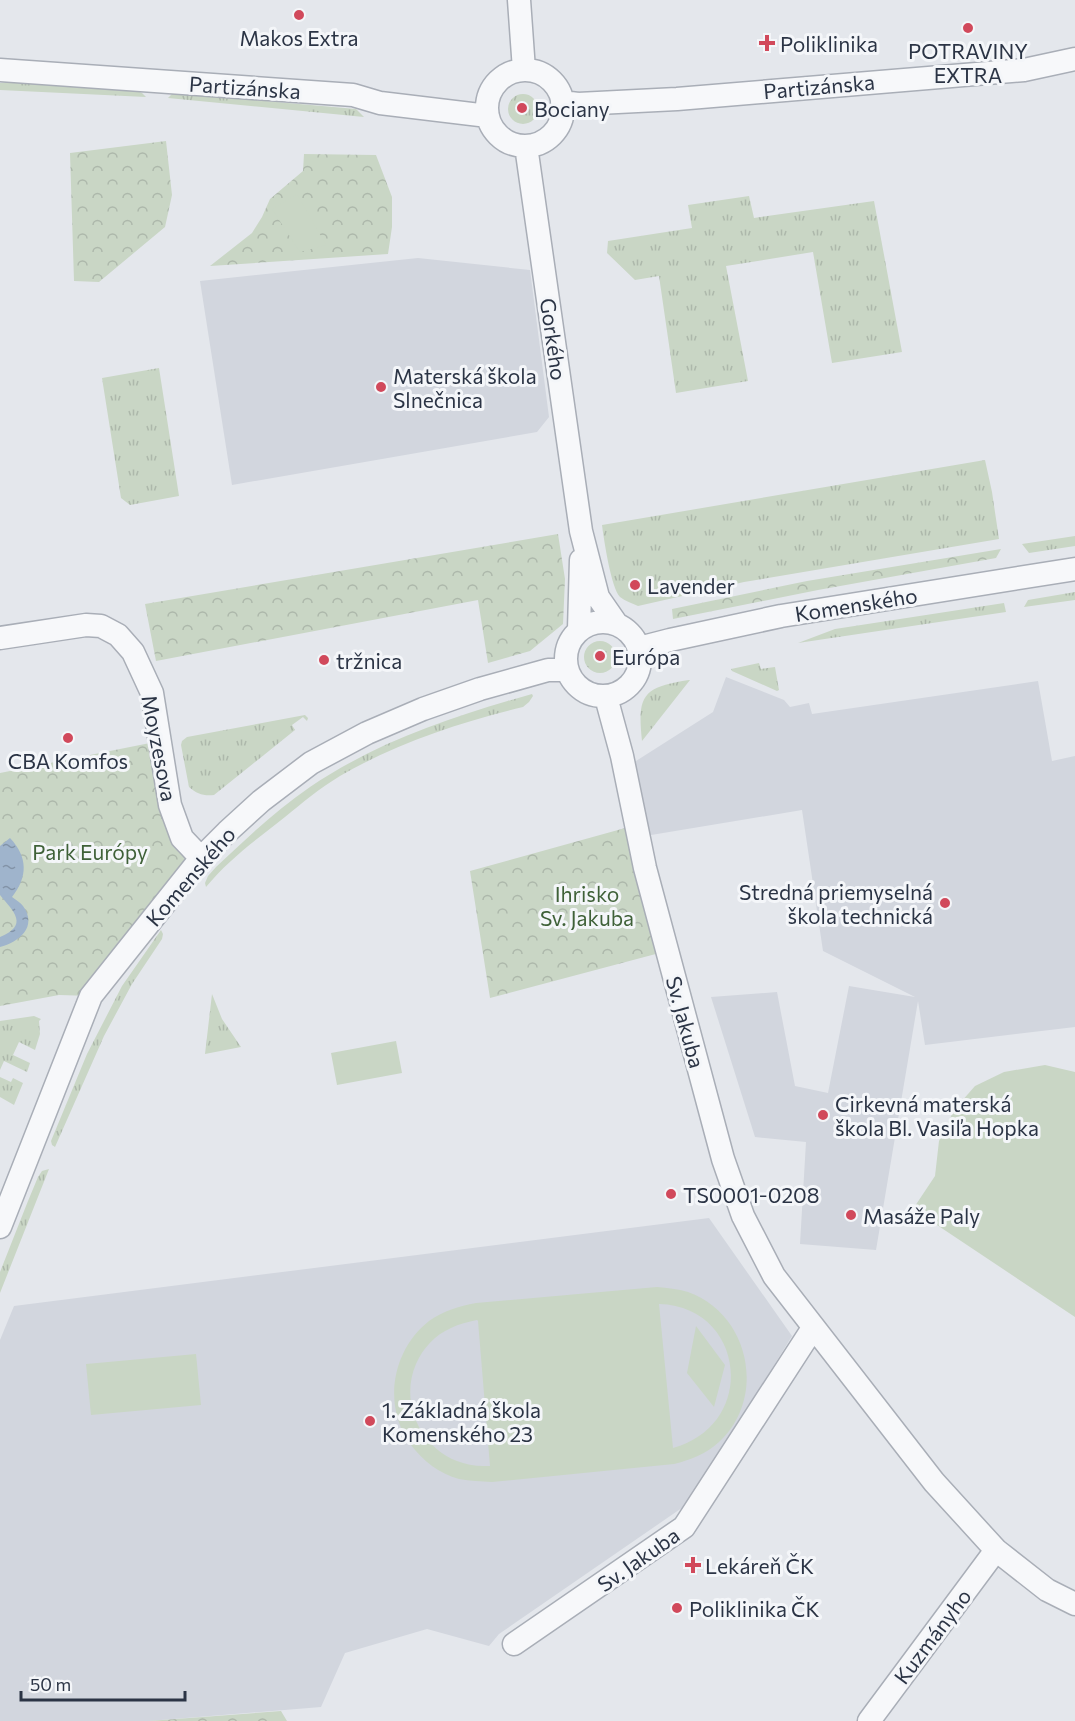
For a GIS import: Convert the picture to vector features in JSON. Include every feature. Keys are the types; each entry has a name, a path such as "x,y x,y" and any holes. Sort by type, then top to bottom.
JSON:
{"street":[{"path":"519,0 524,70"},
{"name":"Partizánska","path":"562,102 578,104 677,99 1024,70 1075,59"},
{"name":"Partizánska","path":"0,70 353,95 380,102 488,116"},
{"path":"535,71 545,76 559,92 562,102 562,115 554,132 538,143 526,146 513,144 501,138 493,128 488,116 487,105 495,85 503,77 513,72 535,71"},
{"name":"Gorkého","path":"526,146 582,531 598,597 616,623"},
{"name":"Gorkého","path":"579,630 582,531"},
{"name":"Komenského","path":"639,648 781,616 1075,569"},
{"path":"603,621 616,623 627,630 636,640 639,648 640,666 636,677 618,694 606,697 586,693 571,680 565,659 567,648 579,630 591,623 603,621"},
{"name":"Moyzesova","path":"0,638 86,625 101,626 118,634 133,652 152,693 170,805 182,838 201,858"},
{"name":"Komenského","path":"0,1227 91,996 201,858 227,832 312,764 367,733 423,709 480,689 548,670 567,670"},
{"name":"Sv. Jakuba","path":"606,697 622,756 645,868 723,1158 743,1216 774,1276 934,1482 996,1550 1047,1590 1075,1604"},
{"name":"Sv. Jakuba","path":"514,1644 684,1527 813,1328"},
{"name":"Kuzmányho","path":"869,1721 996,1550"}],"shaded area":[{"name":"Materská škola Slnečnica","path":"418,258 530,270 549,417 537,432 232,485 200,281"},
{"name":"Stredná priemyselná škola technická","path":"726,677 784,700 790,707 809,703 812,714 1038,681 1052,761 1075,756 1075,1027 925,1045 918,1001 876,1250 800,1244 806,1142 755,1137 711,997 777,992 795,1086 828,1093 849,986 915,997 823,951 802,810 639,837 625,768 713,712"},
{"name":"1. Základná škola Komenského 23","path":"709,1218 792,1336 689,1503 499,1634 489,1646 427,1629 345,1653 321,1707 149,1721 0,1721 0,1340 14,1306"}],"green space":[{"path":"0,83 135,90 146,97 0,90"},
{"path":"177,93 356,109 364,117 168,98"},
{"path":"523,94 534,98 538,109 534,120 523,124 512,120 508,109 512,98"},
{"path":"166,141 172,195 165,227 99,282 74,281 70,153"},
{"path":"304,154 376,155 392,197 392,227 388,254 210,266 252,233 270,199 303,171"},
{"path":"297,194 326,245 300,252 272,209"},
{"path":"749,196 754,218 874,201 902,352 832,363 813,252 726,266 748,381 676,393 659,276 635,280 607,253 608,241 692,228 688,205"},
{"path":"159,368 179,496 130,505 121,498 102,378"},
{"path":"985,460 999,539 744,582 638,606 620,597 614,584 602,525"},
{"path":"558,534 565,579 563,624 530,651 488,663 478,600 156,661 145,604"},
{"path":"1075,536 1075,546 1029,553 1022,544"},
{"path":"1001,549 996,558 673,619 672,609 807,581"},
{"path":"1075,592 1075,600 1024,607 1028,600"},
{"path":"1004,603 1006,612 798,643 835,629"},
{"path":"600,641 611,646 616,657 611,668 600,673 589,668 584,657 589,646"},
{"path":"759,663 761,669 775,667 779,690 731,669"},
{"path":"690,680 642,741 641,713 646,696 662,686"},
{"path":"532,694 529,702 523,707 476,719 429,735 384,753 340,776 311,796 244,850 206,887 208,876 250,835 297,796 336,771 390,743 445,721"},
{"path":"305,715 308,718 307,721 303,717 292,725 295,730 214,795 200,794 189,787 181,745 187,737"},
{"name":"Park Európy","path":"160,741 170,805 201,858 91,996 59,995 0,1006 0,773"},
{"name":"Ihrisko Sv. Jakuba","path":"636,825 667,951 490,998 470,871"},
{"path":"161,930 162,939 132,984 104,1036 55,1147 51,1141 87,1054 122,986"},
{"path":"212,994 222,1019 241,1047 205,1054"},
{"path":"34,1016 41,1019 39,1021 40,1034 35,1050 19,1042 13,1055 30,1063 27,1072 4,1061 0,1070 0,1021"},
{"path":"396,1041 402,1073 337,1085 331,1053"},
{"path":"1045,1065 1075,1072 1075,1317 913,1209 935,1176 939,1141 954,1110 975,1086 1004,1072"},
{"path":"0,1077 11,1082 13,1078 23,1083 14,1105 0,1097"},
{"path":"49,1169 0,1293 0,1272 28,1201 38,1177 42,1171"},
{"path":"657,1287 688,1292 709,1303 726,1319 738,1338 745,1359 747,1381 743,1403 734,1424 719,1442 709,1450 686,1461 492,1482 452,1477 432,1466 421,1456 402,1430 396,1413 395,1379 406,1347 416,1333 440,1314 476,1303","holes":["659,1304 688,1310 710,1324 724,1344 730,1368 729,1392 719,1416 701,1435 673,1448","478,1321 490,1466 463,1463 448,1457 436,1448 417,1424 410,1394 411,1379 416,1364 430,1343 451,1328"]},
{"path":"696,1326 725,1365 714,1407 687,1373"},
{"path":"196,1354 201,1405 91,1415 86,1364"},
{"path":"281,1711 287,1721 149,1721"}],"water":[{"path":"10,838 20,852 24,867 21,882 12,897 23,906 28,921 20,937 0,947 0,937 14,928 16,923 14,913 0,895 0,846"}],"place":[{"name":"Makos Extra","path":"299,15"},
{"name":"POTRAVINY EXTRA","path":"968,28"},
{"name":"Poliklinika","path":"767,43"},
{"name":"Bociany","path":"522,108"},
{"name":"Materská škola Slnečnica","path":"381,387"},
{"name":"Lavender","path":"635,585"},
{"name":"Európa","path":"600,656"},
{"name":"tržnica","path":"324,660"},
{"name":"CBA Komfos","path":"68,738"},
{"name":"Stredná priemyselná škola technická","path":"945,903"},
{"name":"Cirkevná materská škola Bl. Vasiľa Hopka","path":"823,1115"},
{"name":"TS0001-0208","path":"671,1194"},
{"name":"Masáže Paly","path":"851,1215"},
{"name":"1. Základná škola Komenského 23","path":"370,1421"},
{"name":"Lekáreň ČK","path":"693,1565"},
{"name":"Poliklinika ČK","path":"677,1608"}]}
